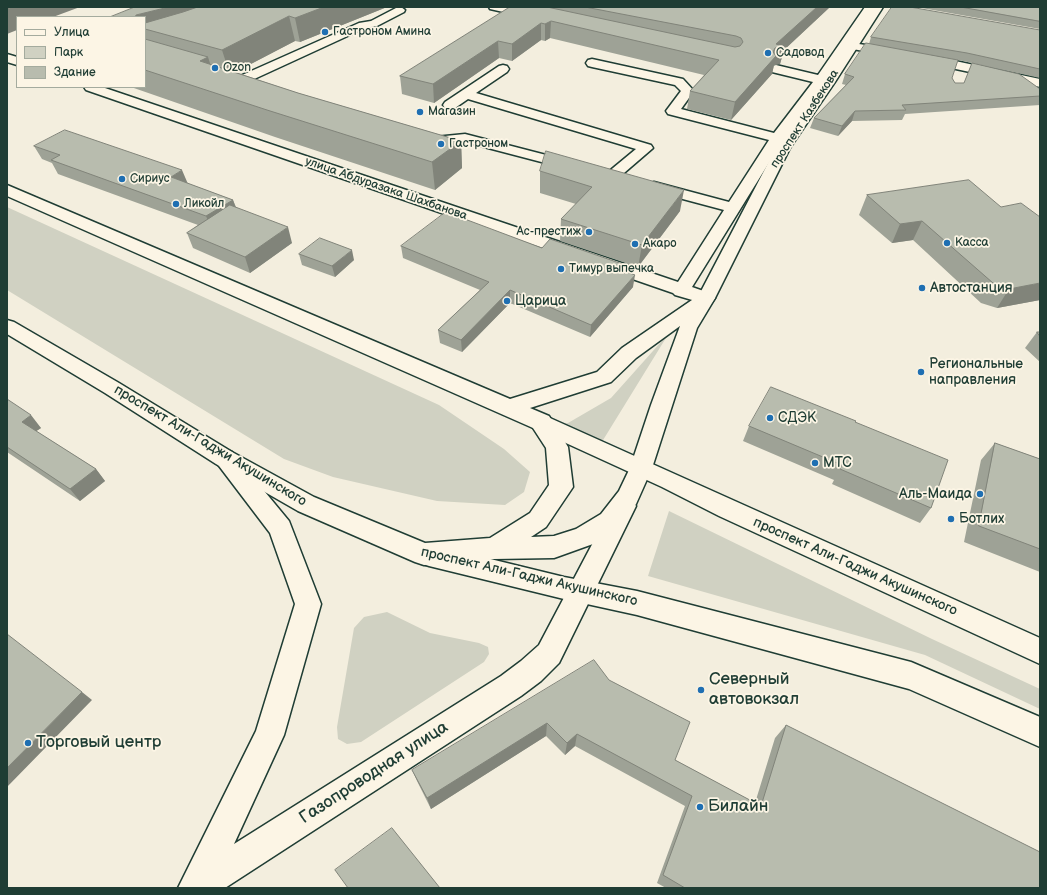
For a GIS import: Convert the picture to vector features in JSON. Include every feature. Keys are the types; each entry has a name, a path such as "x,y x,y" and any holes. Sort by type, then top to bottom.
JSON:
{"main road":[{"path":"494,7 544,19"},
{"path":"681,291 777,138 802,108 822,80 870,7"},
{"name":"проспект Казбекова","path":"628,497 641,468 661,404 688,328 706,298 783,148 878,7"},
{"path":"235,82 363,25 373,24 400,10"},
{"path":"853,46 963,66 1040,83"},
{"path":"592,63 679,82 688,91 673,111 777,138"},
{"path":"958,81 963,66"},
{"path":"450,105 503,69"},
{"path":"776,69 822,80"},
{"path":"220,78 257,89"},
{"name":"улица Абдуразака Шахбанова","path":"93,88 681,291 706,298"},
{"path":"465,94 646,148 612,176"},
{"path":"413,134 435,141 465,138 627,180"},
{"path":"642,184 733,208"},
{"name":"проспект Али-Гаджи Акушинского","path":"7,190 509,407 727,509 1040,651"},
{"path":"509,407 604,377 629,353 706,298"},
{"name":"проспект Али-Гаджи Акушинского","path":"7,326 112,388 224,458 306,504 424,554 637,603 911,676 1040,732"},
{"path":"494,548 538,520 561,487 557,447 540,422"},
{"path":"196,887 269,735 308,604 280,528 224,458"},
{"path":"424,554 494,548 554,547 584,537 609,521 628,497"},
{"name":"Газопроводная улица","path":"196,887 511,686 531,671 549,654 628,497"}],"green space":[{"path":"7,207 439,405 504,449 530,472 524,492 505,505 437,501 333,477 284,459 7,290"},
{"path":"669,333 600,445 556,425 568,423 611,398"},
{"path":"669,511 932,639 1040,689 1040,709 925,655 648,576"},
{"path":"387,612 430,633 479,643 488,647 489,654 484,662 361,742 347,744 338,739 337,727 354,628 364,617"}],"building":[{"path":"135,7 169,7 136,16 112,16"},
{"path":"198,7 324,7 295,18 289,16 222,50 146,29 146,23"},
{"path":"510,7 547,7 735,47 740,46 743,42 741,38 736,36 585,7 817,7 776,44 785,47 775,48 773,52 776,56 735,102 690,91 719,60 551,21 545,24 541,23 512,44 498,41 433,84 400,76"},
{"path":"892,7 910,7 1040,30 1040,69 967,53 871,37"},
{"path":"961,7 1040,7 1040,21"},
{"path":"146,39 208,57 200,61 298,93 461,141 432,162 146,70"},
{"path":"866,43 958,60 952,78 955,83 964,83 972,63 1019,74 1040,89 1040,96 902,105 906,110 855,111 842,126 814,118 854,77 845,74"},
{"path":"65,130 182,170 171,177 233,200 206,216 51,160 60,155 34,146"},
{"path":"546,151 684,190 642,245 561,219 592,187 540,171"},
{"path":"969,180 1001,207 1021,203 1040,217 1040,283 1009,289 993,283 922,221 900,224 867,195"},
{"path":"230,205 288,227 245,257 187,233"},
{"path":"446,212 542,248 550,239 631,267 627,272 635,275 591,325 510,290 461,340 438,330 489,282 401,246"},
{"path":"320,238 352,250 332,266 299,254"},
{"path":"771,387 948,460 931,508 840,469 842,465 749,426"},
{"path":"7,399 31,415 22,422 96,469 70,489 7,447"},
{"path":"995,443 1040,459 1040,549 979,526"},
{"name":"Торговый центр","path":"7,634 82,692 7,768"},
{"path":"594,660 609,680 690,722 675,760 761,806 786,725 1040,852 1040,888 685,888 663,875 692,796 577,734 567,743 547,723 427,798 412,770"},
{"path":"392,828 440,888 348,888 335,870"}],"place":[{"name":"Гастроном Амина","path":"325,32"},
{"name":"Садовод","path":"768,53"},
{"name":"Ozon","path":"215,68"},
{"name":"Магазин","path":"420,112"},
{"name":"Гастроном","path":"441,144"},
{"name":"Сириус","path":"122,179"},
{"name":"Ликойл","path":"176,204"},
{"name":"Ас-престиж","path":"589,232"},
{"name":"Касса","path":"947,243"},
{"name":"Акаро","path":"635,244"},
{"name":"Тимур выпечка","path":"561,269"},
{"name":"Автостанция","path":"922,288"},
{"name":"Царица","path":"507,301"},
{"name":"Региональные направления","path":"921,372"},
{"name":"СДЭК","path":"770,418"},
{"name":"МТС","path":"815,463"},
{"name":"Аль-Маида","path":"980,494"},
{"name":"Ботлих","path":"951,519"},
{"name":"Северный автовокзал","path":"701,690"},
{"name":"Торговый центр","path":"28,743"},
{"name":"Билайн","path":"700,807"}]}
